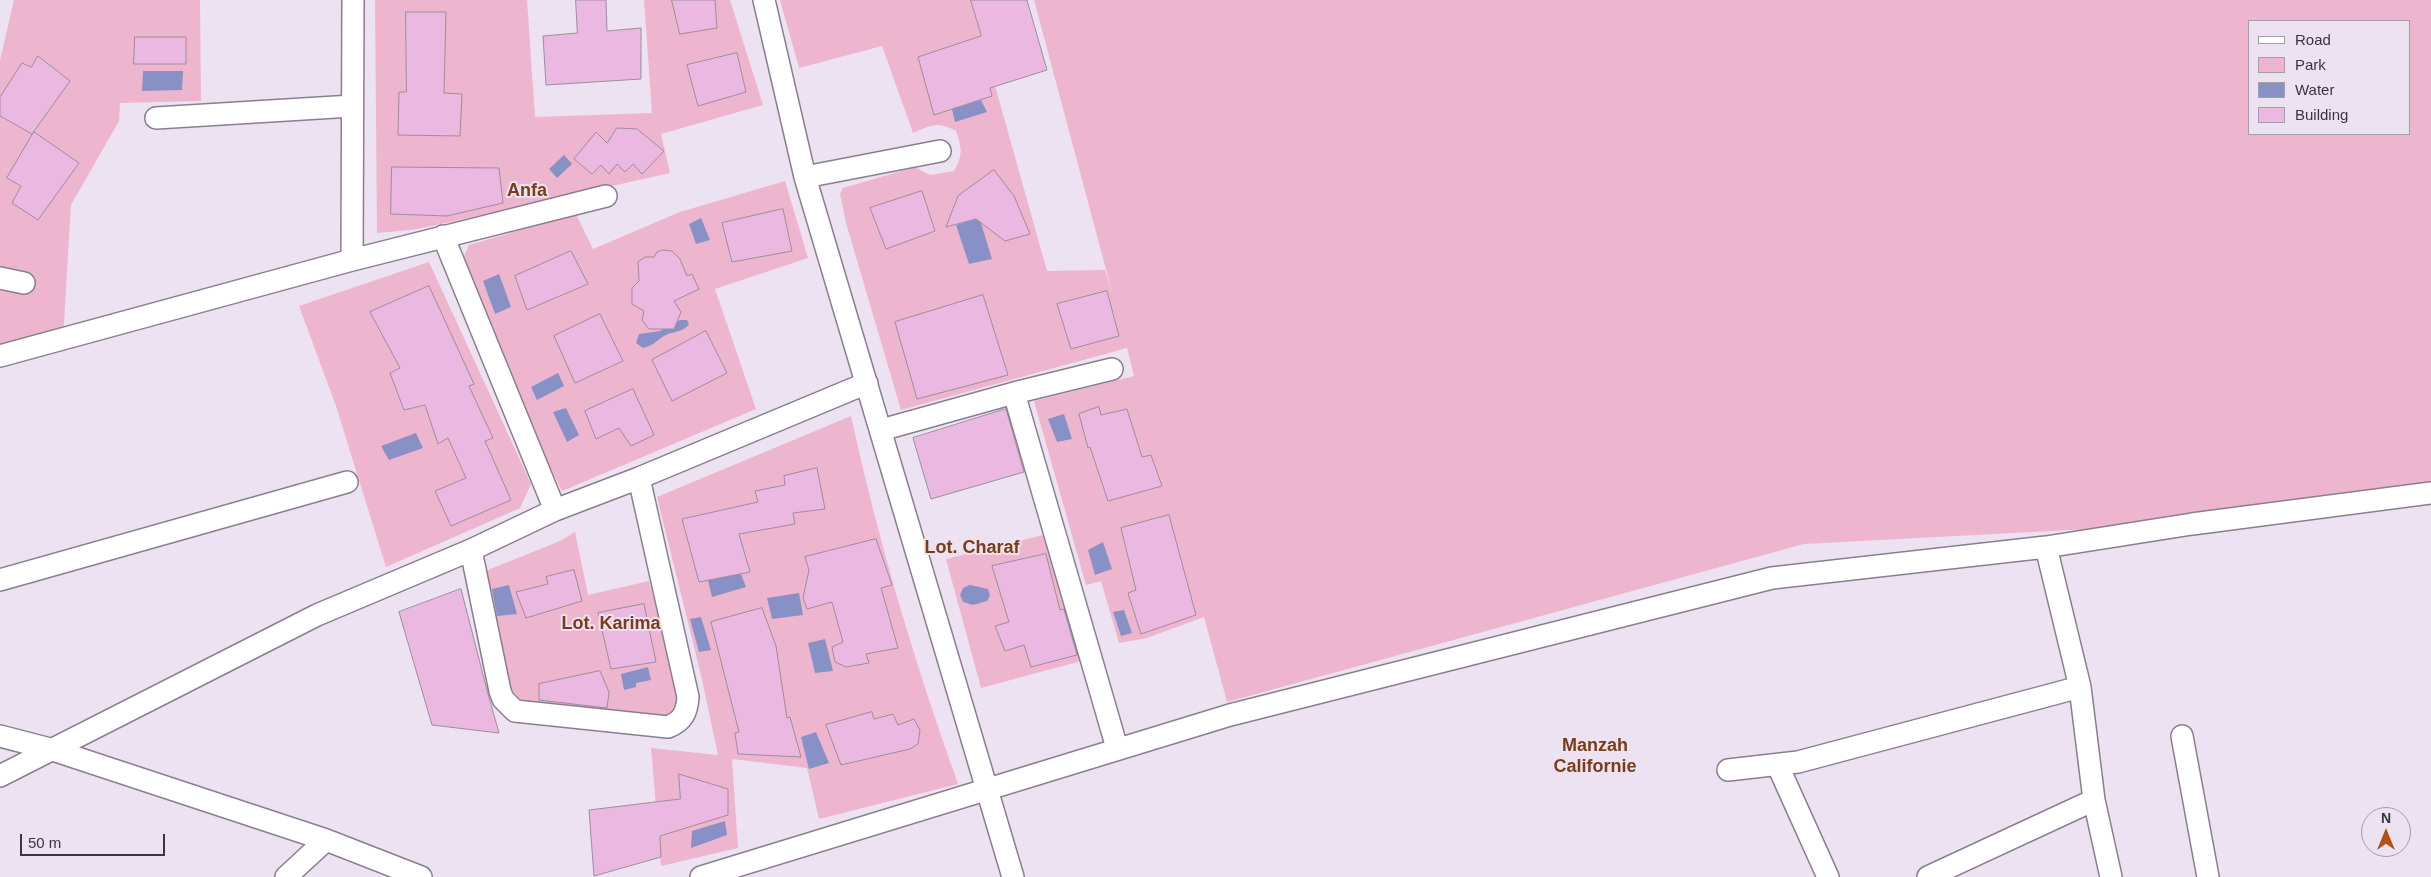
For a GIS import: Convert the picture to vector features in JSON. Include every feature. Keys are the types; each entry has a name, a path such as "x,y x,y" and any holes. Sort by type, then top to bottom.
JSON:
{"street":[{"path":"352,260 353,0"},
{"path":"764,0 805,177 1014,877"},
{"path":"156,118 352,106"},
{"path":"805,177 940,151"},
{"path":"0,356 352,260 606,196"},
{"path":"443,236 555,510"},
{"path":"0,278 24,283"},
{"path":"880,430 1014,393 1112,369"},
{"path":"0,776 317,615 471,550 555,510 639,478 867,383"},
{"path":"1014,393 1117,748"},
{"path":"471,550 500,692 508,706 515,711 668,727 684,717 688,708 688,697 639,478"},
{"path":"0,580 347,482"},
{"path":"701,877 1238,712 1772,578 2046,547 2192,524 2431,493"},
{"path":"2046,547 2080,687 2094,800 2111,877"},
{"path":"1728,770 1778,766 2080,687"},
{"path":"0,736 50,749 326,840 421,877"},
{"path":"2182,736 2208,877"},
{"path":"1778,766 1828,877"},
{"path":"1928,877 2094,800"},
{"path":"286,877 326,840"}],"green space":[{"path":"14,0 200,0 201,101 120,103 119,121 71,205 63,339 0,351 0,60"},
{"path":"375,0 527,0 535,117 652,113 644,0 730,0 763,105 661,134 670,173 451,222 411,230 377,233"},
{"path":"780,0 971,0 1047,271 1105,270 1112,292 1034,0 2431,0 2431,487 2147,526 1804,544 1227,702 1204,617 1147,638 1119,643 1101,581 1086,585 1034,401 1134,376 1127,348 901,410 846,223 840,194 843,188 915,167 930,175 954,171 959,161 960,147 956,131 944,126 934,125 913,133 882,46 799,68"},
{"path":"785,181 808,258 715,289 756,409 562,491 525,418 462,261 469,245 576,214 593,249 680,212"},
{"path":"429,262 531,484 520,508 386,567 336,406 299,306"},
{"path":"851,416 898,602 958,784 819,819 807,768 732,759 738,848 661,866 651,748 718,755 701,675 657,497"},
{"path":"575,532 588,595 649,581 682,698 672,719 523,702 511,689 483,572 560,541"},
{"path":"1047,534 1085,660 981,688 946,559"}],"water":[{"path":"143,71 183,71 182,90 142,91"},
{"path":"981,100 987,112 955,122 952,109"},
{"path":"564,155 572,164 557,178 549,169"},
{"path":"701,218 710,240 696,244 689,224"},
{"path":"976,219 981,223 992,259 969,264 956,225"},
{"path":"499,274 511,307 495,314 483,281"},
{"path":"680,320 687,320 689,324 687,327 667,334 652,345 643,348 636,343 639,334 660,331"},
{"path":"558,373 564,386 537,400 531,387"},
{"path":"566,408 579,435 567,442 553,412"},
{"path":"1064,414 1072,439 1057,442 1048,419"},
{"path":"416,433 423,448 389,460 381,446"},
{"path":"1103,542 1112,569 1095,575 1088,550"},
{"path":"741,574 746,587 712,597 708,580"},
{"path":"509,585 517,614 497,616 492,589"},
{"path":"970,585 988,589 990,596 987,601 973,605 963,602 960,595 963,588"},
{"path":"799,593 803,615 772,619 767,598"},
{"path":"1124,610 1132,633 1121,636 1113,612"},
{"path":"701,617 711,650 699,652 690,619"},
{"path":"825,639 833,671 815,673 808,643"},
{"path":"648,667 651,680 636,683 636,687 624,690 621,674"},
{"path":"816,732 829,763 809,769 801,737"},
{"path":"725,821 727,835 691,848 692,831"}],"building":[{"path":"576,0 606,0 607,31 641,28 641,79 546,85 543,36 577,33"},
{"path":"672,0 715,0 717,28 680,34"},
{"path":"971,0 1027,0 1047,70 990,88 992,96 934,115 918,57 981,36"},
{"path":"406,12 446,12 444,93 462,94 460,136 398,135 399,92 406,92"},
{"path":"135,37 186,37 186,64 134,64"},
{"path":"737,53 746,92 698,106 687,65"},
{"path":"38,56 70,81 32,134 0,116 0,97 22,63 31,67"},
{"path":"617,128 637,129 664,151 642,174 633,164 625,172 617,164 609,174 601,165 592,174 574,159 596,132 607,143"},
{"path":"34,132 79,163 38,220 12,203 21,186 7,178"},
{"path":"392,167 499,168 503,203 447,216 391,214"},
{"path":"994,170 1014,196 1030,234 1005,241 976,219 946,227 958,196"},
{"path":"922,191 935,231 886,249 870,208"},
{"path":"783,209 792,251 732,262 722,223"},
{"path":"663,250 672,251 680,259 687,276 692,274 699,289 674,301 681,312 674,329 649,329 642,320 644,311 632,304 632,288 639,281 638,262 645,257 654,257 657,252"},
{"path":"571,251 588,284 527,310 515,276"},
{"path":"429,286 474,384 469,386 493,438 485,441 511,500 451,526 435,491 466,478 448,438 438,444 425,405 404,410 390,373 400,368 370,312"},
{"path":"1107,291 1119,336 1071,349 1057,304"},
{"path":"983,295 1008,375 917,399 895,322"},
{"path":"600,314 623,361 575,383 554,336"},
{"path":"706,331 727,373 672,401 652,360"},
{"path":"633,389 654,435 631,446 619,428 596,439 585,411"},
{"path":"1099,407 1101,415 1127,409 1142,457 1151,455 1162,486 1108,501 1090,447 1088,448 1079,414"},
{"path":"1006,409 1024,472 931,499 913,438"},
{"path":"817,468 825,509 793,513 795,524 739,534 750,572 699,582 682,519 758,502 755,491 785,485 784,476"},
{"path":"1169,515 1196,615 1141,634 1128,593 1136,590 1121,528"},
{"path":"876,539 892,585 881,588 898,648 866,654 869,663 846,667 835,662 832,647 843,642 832,602 807,609 803,598 809,570 805,557"},
{"path":"1046,554 1060,610 1064,609 1077,655 1031,667 1024,645 1005,651 995,626 1009,622 992,566"},
{"path":"574,570 582,601 526,618 516,592 548,584 546,577"},
{"path":"461,589 499,733 432,725 399,612"},
{"path":"644,604 656,662 611,669 598,613"},
{"path":"762,608 776,646 787,718 790,717 801,757 738,754 735,733 739,732 711,622"},
{"path":"600,671 609,692 607,708 539,700 539,684"},
{"path":"872,712 874,719 893,714 898,725 914,719 920,730 918,744 910,749 841,765 826,725"},
{"path":"679,774 728,789 728,815 660,836 661,857 594,876 589,810 680,799"}],"district":[{"name":"Anfa","path":"527,191"},
{"name":"Lot. Charaf","path":"972,548"},
{"name":"Lot. Karima","path":"611,624"},
{"name":"Manzah Californie","path":"1595,756"}]}
